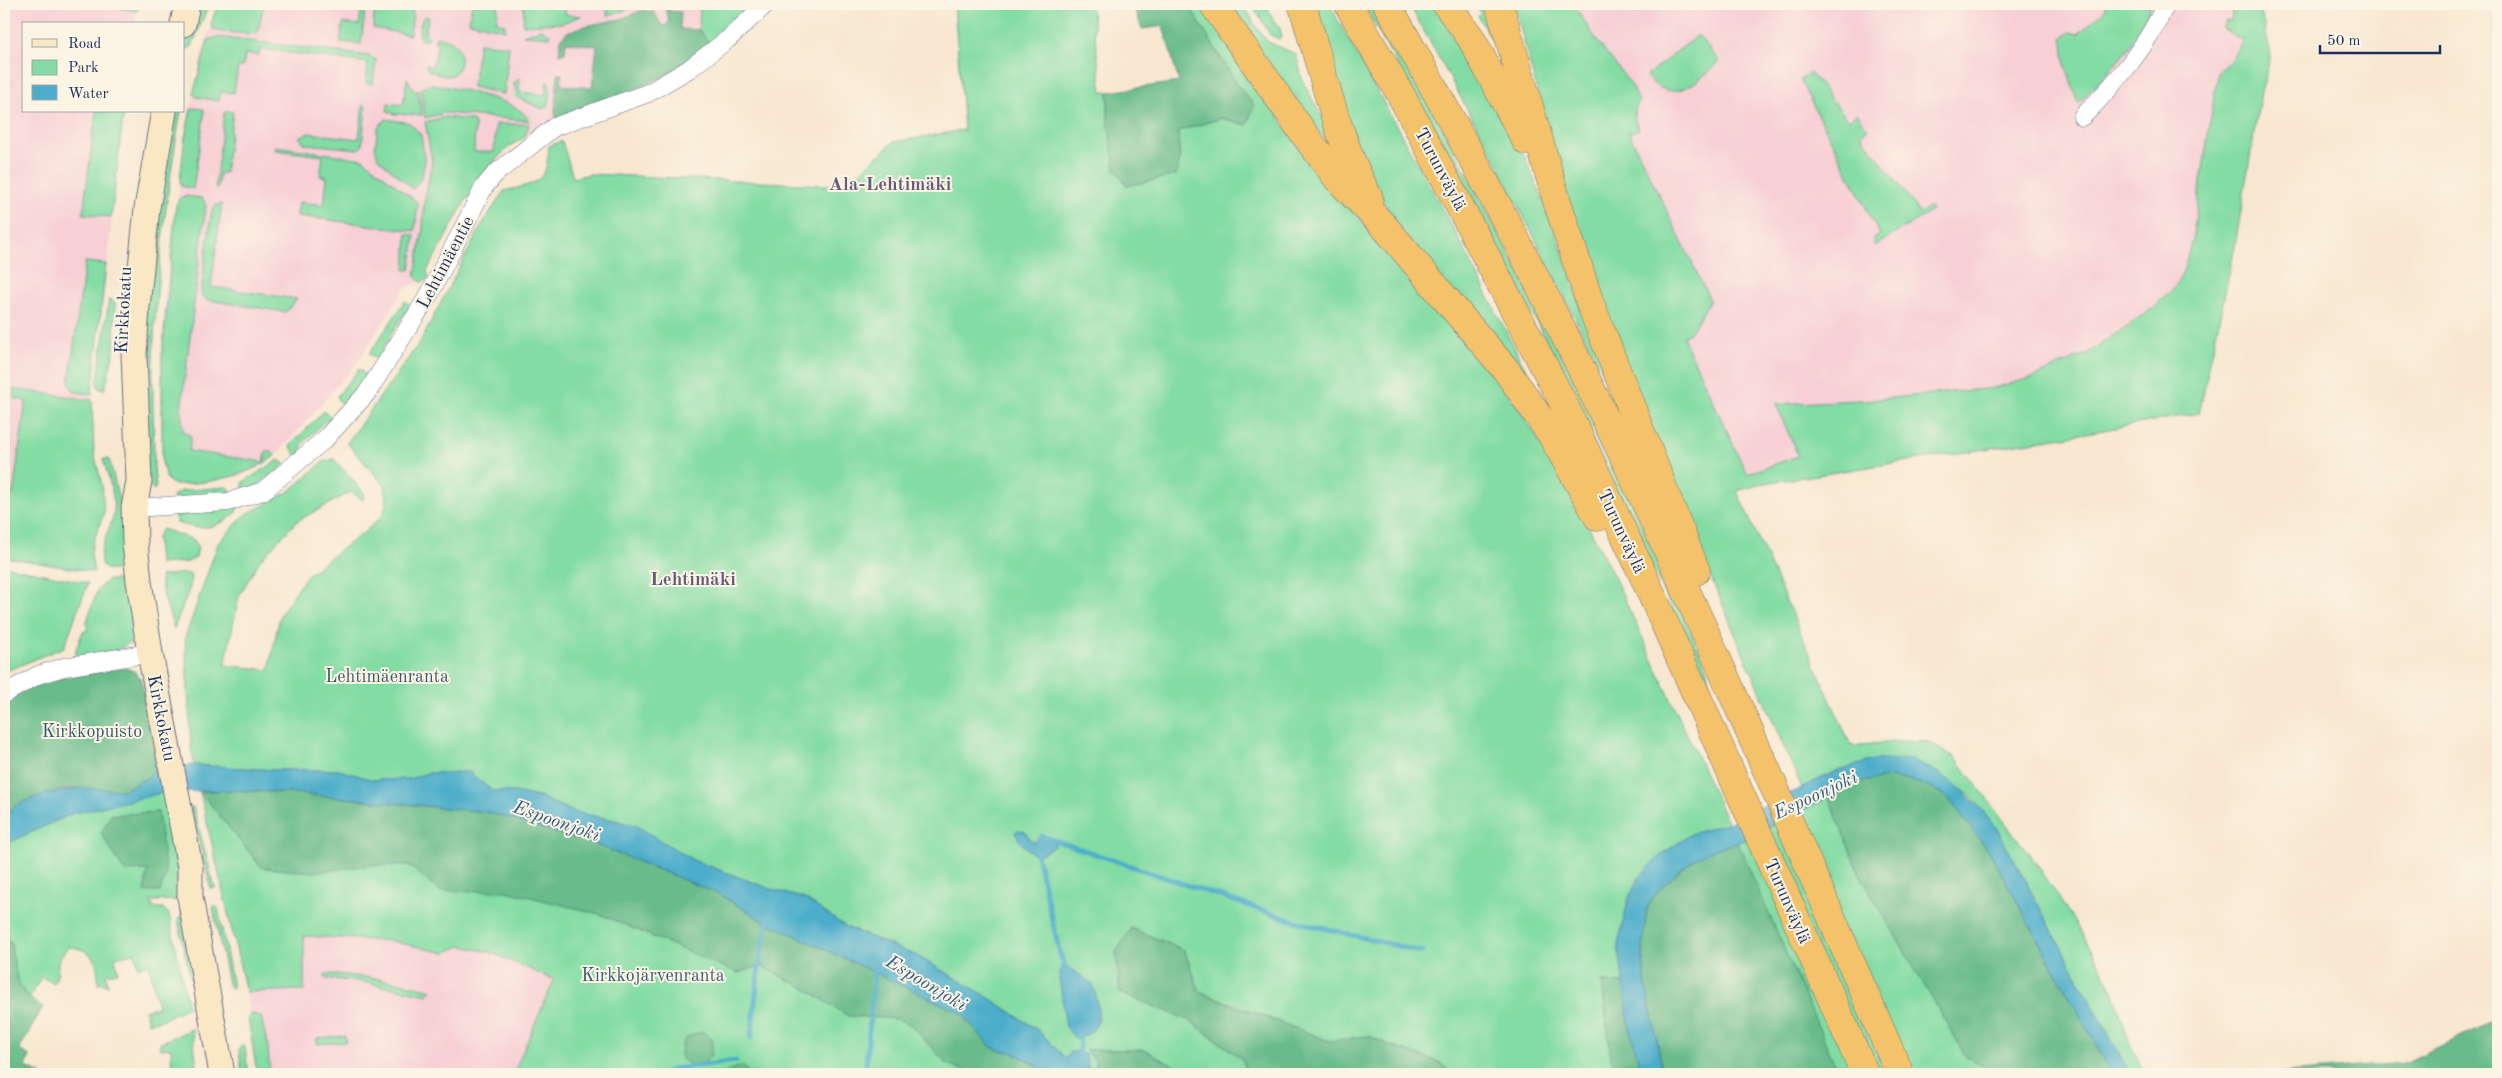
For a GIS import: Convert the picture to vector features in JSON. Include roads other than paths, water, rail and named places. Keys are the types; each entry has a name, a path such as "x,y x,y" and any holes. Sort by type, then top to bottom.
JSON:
{"highway":[{"path":"1213,4 1328,166 1384,225 1506,370 1551,434 1601,522 1643,576"},
{"path":"1302,4 1341,136 1354,170 1384,225"},
{"name":"Turunväylä","path":"1348,4 1402,97 1565,406 1755,825 1865,1074"},
{"name":"Turunväylä","path":"1387,4 1441,100 1591,387 1711,644 1900,1074"},
{"path":"1446,4 1471,38 1556,198"},
{"path":"1500,4 1556,198 1603,340 1700,581 1711,644"}],"main road":[{"path":"166,22 171,4"},
{"path":"183,22 187,4"},
{"name":"Kirkkokatu","path":"148,112 131,209 120,354 122,447 126,482 134,508 139,581 150,652 190,868 190,897 222,1074"},
{"name":"Kirkkokatu","path":"134,508 139,482 134,354 136,307 147,208 164,112"},
{"name":"Kirkkokatu","path":"190,868 206,900 238,1074"}],"street":[{"name":"Lehtimäentie","path":"134,508 228,502 263,491 294,467 325,439 367,393 430,293 484,187 495,174 554,127 648,93 690,69 727,40 766,4"},
{"path":"2082,117 2125,71 2148,37 2165,4"},
{"path":"4,694 38,675 64,667 150,652"}],"water":[{"name":"Espoonjoki","path":"1911,759 1958,787 1996,827 2130,1074 2112,1074 1992,856 1952,802 1941,793 1916,782 1890,777 1857,783 1738,843 1721,847 1705,854 1684,867 1658,891 1648,906 1643,942 1643,962 1662,1074 1642,1074 1630,1030 1618,944 1629,897 1640,876 1660,856 1691,834 1728,823 1832,773 1873,760"},
{"name":"Espoonjoki","path":"194,765 276,770 339,770 373,780 409,779 428,773 469,772 492,791 516,792 542,798 574,812 635,825 695,861 774,890 805,899 846,927 917,956 983,994 1039,1031 1066,1059 1070,1052 1085,1053 1090,1074 1047,1074 1035,1064 1012,1052 1001,1051 991,1047 961,1013 762,920 719,894 592,843 487,812 293,793 232,790 166,792 71,814 4,845 4,816 18,804 41,795 83,788 124,790 147,778 158,767"},
{"path":"1018,830 1025,832 1031,841 1035,842 1042,836 1056,840 1054,847 1037,856 1027,849 1019,839 1015,832"},
{"path":"1064,964 1093,984 1097,1001 1098,1018 1096,1025 1092,1031 1075,1038 1066,1028 1059,976 1061,966"}],"waterway":[{"path":"1038,841 1042,836 1294,921 1422,952"},
{"path":"1036,851 1060,954 1066,969"},
{"path":"751,1038 761,951 769,916"},
{"name":"Espoonjoki","path":"865,1074 875,965"},
{"path":"1077,1059 1080,1045 1078,1031"},
{"path":"665,1074 674,1069 736,1061"}],"district":[{"name":"Ala-Lehtimäki","path":"890,183"},
{"name":"Lehtimäki","path":"693,578"}],"park label":[{"name":"Lehtimäenranta","path":"387,676"},
{"name":"Kirkkopuisto","path":"92,731"},
{"name":"Kirkkojärvenranta","path":"653,975"}]}
